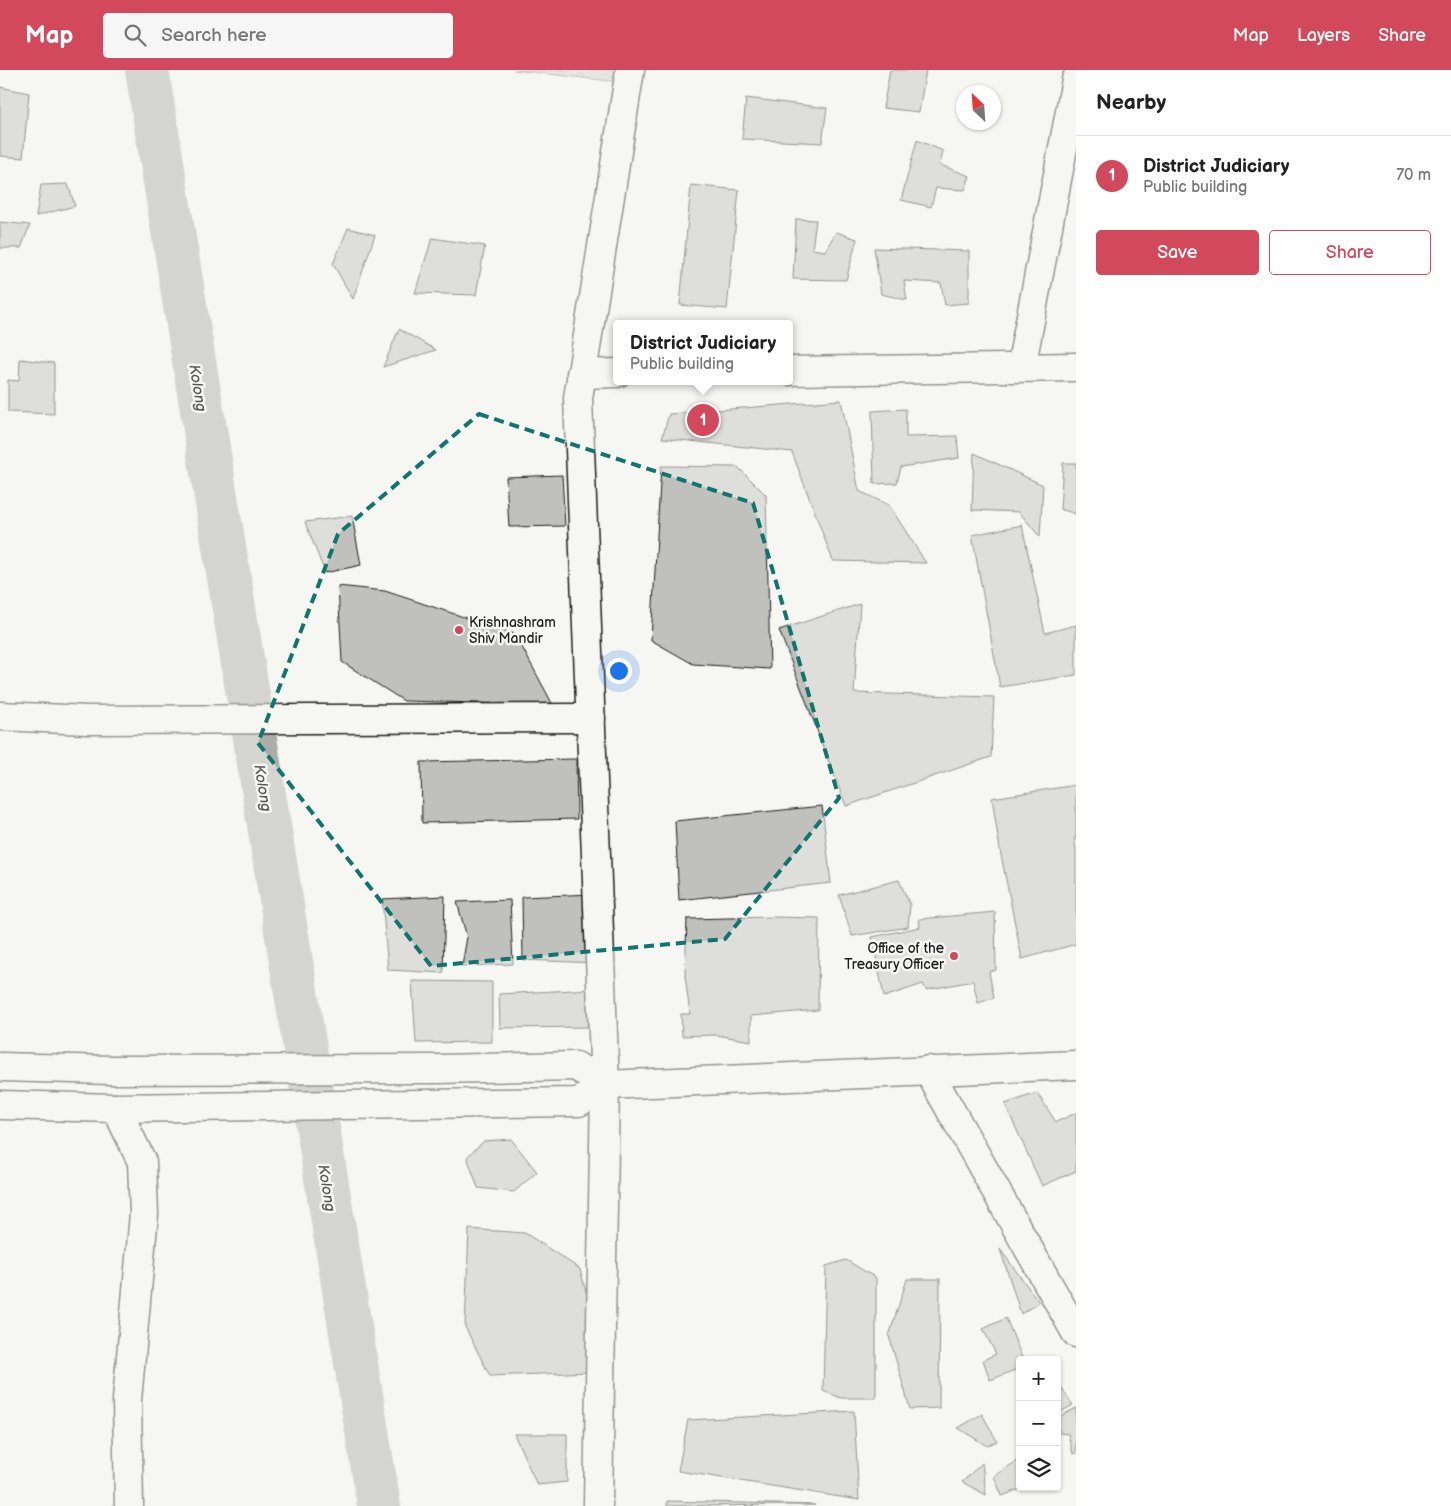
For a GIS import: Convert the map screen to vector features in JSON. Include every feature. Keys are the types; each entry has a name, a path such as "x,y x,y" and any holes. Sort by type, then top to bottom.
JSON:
{"street":[{"path":"598,1506 605,1085 578,398 630,70"},
{"path":"1021,368 1076,80"},
{"path":"793,371 1076,367"},
{"path":"581,374 613,373"},
{"path":"0,716 87,720 591,718"},
{"path":"0,1105 115,1108 579,1102 605,1085 1076,1065"},
{"path":"0,1067 112,1070 438,1069 576,1066 605,1085"},
{"path":"928,1070 1076,1333"},
{"path":"115,1108 142,1162 144,1214 127,1400 128,1506"}],"highlighted area":[{"path":"479,414 753,503 839,798 725,939 431,966 258,743 338,534"}],"green space":[{"path":"514,70 630,70 628,83"}],"building":[{"path":"890,70 926,70 919,112 883,108"},
{"path":"0,87 29,93 23,158 0,156"},
{"path":"746,98 827,108 822,143 742,139"},
{"path":"917,140 943,151 940,165 970,176 965,190 936,188 931,207 901,200"},
{"path":"68,184 75,206 36,216 41,185"},
{"path":"691,185 739,190 727,309 680,305"},
{"path":"796,219 816,220 812,249 825,251 836,232 857,239 846,280 793,279"},
{"path":"0,222 30,225 21,248 0,248"},
{"path":"348,228 375,235 353,299 333,264"},
{"path":"432,238 485,246 476,295 415,293"},
{"path":"874,248 969,251 969,303 945,305 941,283 904,281 907,300 881,294"},
{"path":"399,329 436,350 383,367"},
{"path":"20,359 54,363 54,414 8,412 8,380 19,381"},
{"path":"841,400 859,491 889,505 926,563 833,561 792,452 662,438 669,414"},
{"path":"906,409 906,437 957,436 959,458 901,467 897,483 874,484 872,411"},
{"path":"974,453 1043,485 1040,537 1019,512 972,510"},
{"path":"1063,463 1076,463 1076,514 1060,509"},
{"path":"661,466 738,467 766,495 770,669 693,664 651,640"},
{"path":"562,475 565,526 509,527 506,477"},
{"path":"352,516 361,565 325,573 305,522"},
{"path":"1022,525 1045,633 1076,625 1076,675 1000,687 972,535"},
{"path":"338,586 385,591 515,634 553,705 404,701 342,662"},
{"path":"860,604 854,693 994,697 991,757 846,806 779,630"},
{"path":"576,759 577,819 422,823 421,762"},
{"path":"1076,785 1076,838 1074,838 1076,849 1076,944 1022,959 1000,850 992,798"},
{"path":"822,806 831,883 679,900 675,821"},
{"path":"899,880 910,905 908,927 852,936 839,895"},
{"path":"593,894 596,963 523,960 522,897"},
{"path":"445,896 443,973 388,970 382,899"},
{"path":"510,900 513,964 462,966 467,937 457,902"},
{"path":"995,912 996,970 989,972 994,998 978,1003 973,981 926,990 923,984 884,997 872,937 920,927 919,919"},
{"path":"819,918 818,1010 751,1016 751,1041 716,1035 682,1036 681,1014 690,1014 685,976 687,919"},
{"path":"412,981 492,982 492,1042 416,1043"},
{"path":"591,989 594,1027 500,1028 499,994"},
{"path":"1037,1093 1056,1122 1076,1113 1076,1171 1042,1186 1005,1104"},
{"path":"511,1139 537,1172 514,1192 478,1188 467,1157 484,1141"},
{"path":"469,1229 525,1233 580,1269 595,1326 592,1372 490,1376 465,1327"},
{"path":"1000,1249 1039,1302 1021,1314"},
{"path":"846,1260 876,1278 876,1398 841,1398 823,1391 826,1266"},
{"path":"907,1279 940,1279 939,1408 910,1409 889,1336"},
{"path":"1006,1318 1021,1356 1016,1356 1016,1370 990,1380 983,1360 996,1354 983,1329"},
{"path":"1061,1388 1073,1405 1061,1412"},
{"path":"1076,1408 1076,1453 1073,1454 1068,1434 1061,1433 1061,1416"},
{"path":"854,1411 859,1500 678,1471 688,1420"},
{"path":"982,1414 997,1441 987,1446 958,1428"},
{"path":"514,1434 567,1434 567,1482 537,1485"},
{"path":"1016,1462 1016,1491 1002,1496 994,1476"},
{"path":"982,1463 986,1495 962,1482"},
{"path":"667,1501 815,1505 667,1506"}],"waterway":[{"name":"Kolong","path":"147,70 379,1506"}],"place":[{"name":"District Judiciary","path":"703,420"},
{"name":"Krishnashram Shiv Mandir","path":"459,630"},
{"name":"Office of the Treasury Officer","path":"954,956"}]}
